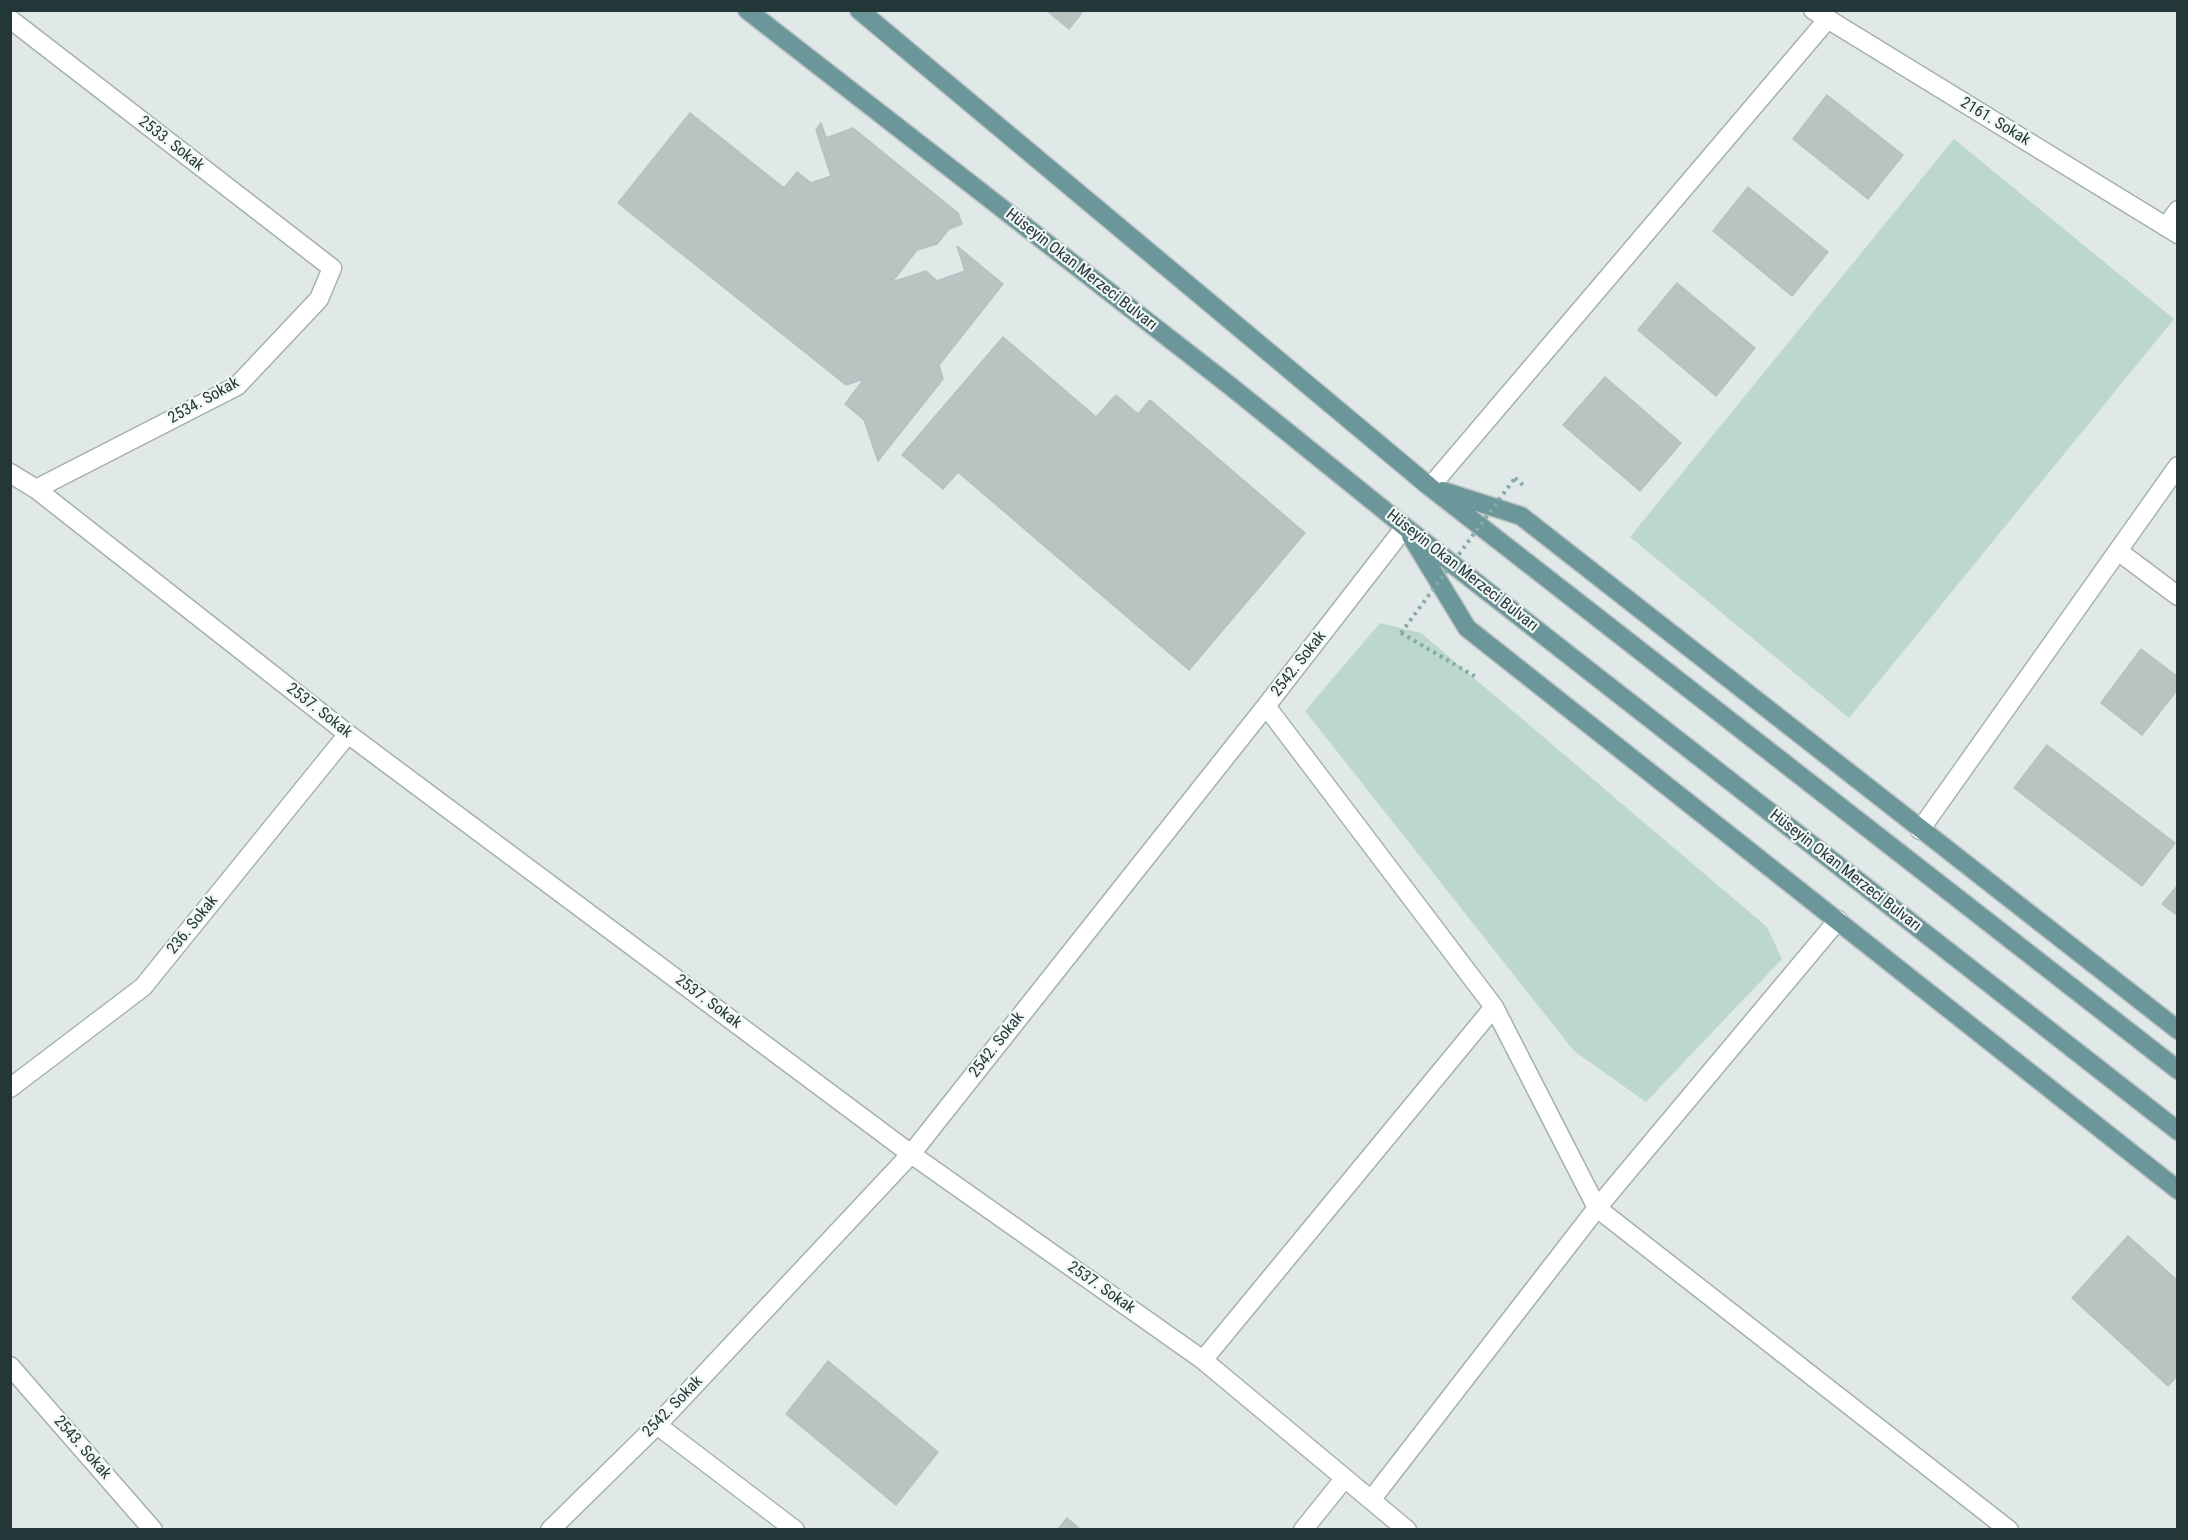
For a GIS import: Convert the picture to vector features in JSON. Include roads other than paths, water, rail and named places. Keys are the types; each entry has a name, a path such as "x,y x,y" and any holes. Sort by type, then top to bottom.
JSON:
{"main road":[{"name":"Hüseyin Okan Merzeci Bulvarı","path":"747,10 1229,385 1405,527 2178,1131"},
{"path":"859,10 1430,487 2178,1070"},
{"path":"1430,487 1521,516 2178,1030"},
{"path":"1405,527 1467,628 2178,1190"}],"street":[{"path":"1430,487 1820,15"},
{"name":"2161. Sokak","path":"1820,15 2172,231"},
{"name":"2533. Sokak","path":"10,19 332,268"},
{"path":"2172,231 2178,210"},
{"name":"2534. Sokak","path":"36,489 237,386 319,299 332,268"},
{"path":"1920,830 2178,466"},
{"name":"2537. Sokak","path":"10,473 36,489 348,734 911,1154 1203,1360 1407,1530"},
{"name":"2542. Sokak","path":"550,1530 657,1425 911,1154 1405,527"},
{"path":"2118,551 2178,596"},
{"path":"1266,706 1494,1007 1597,1208 2009,1530"},
{"name":"236. Sokak","path":"10,1088 143,987 348,734"},
{"path":"1371,1500 1597,1208 1838,920"},
{"path":"1203,1360 1494,1007"},
{"name":"2543. Sokak","path":"10,1366 153,1530"},
{"path":"657,1425 795,1530"},
{"path":"1304,1530 1344,1479"}]}
